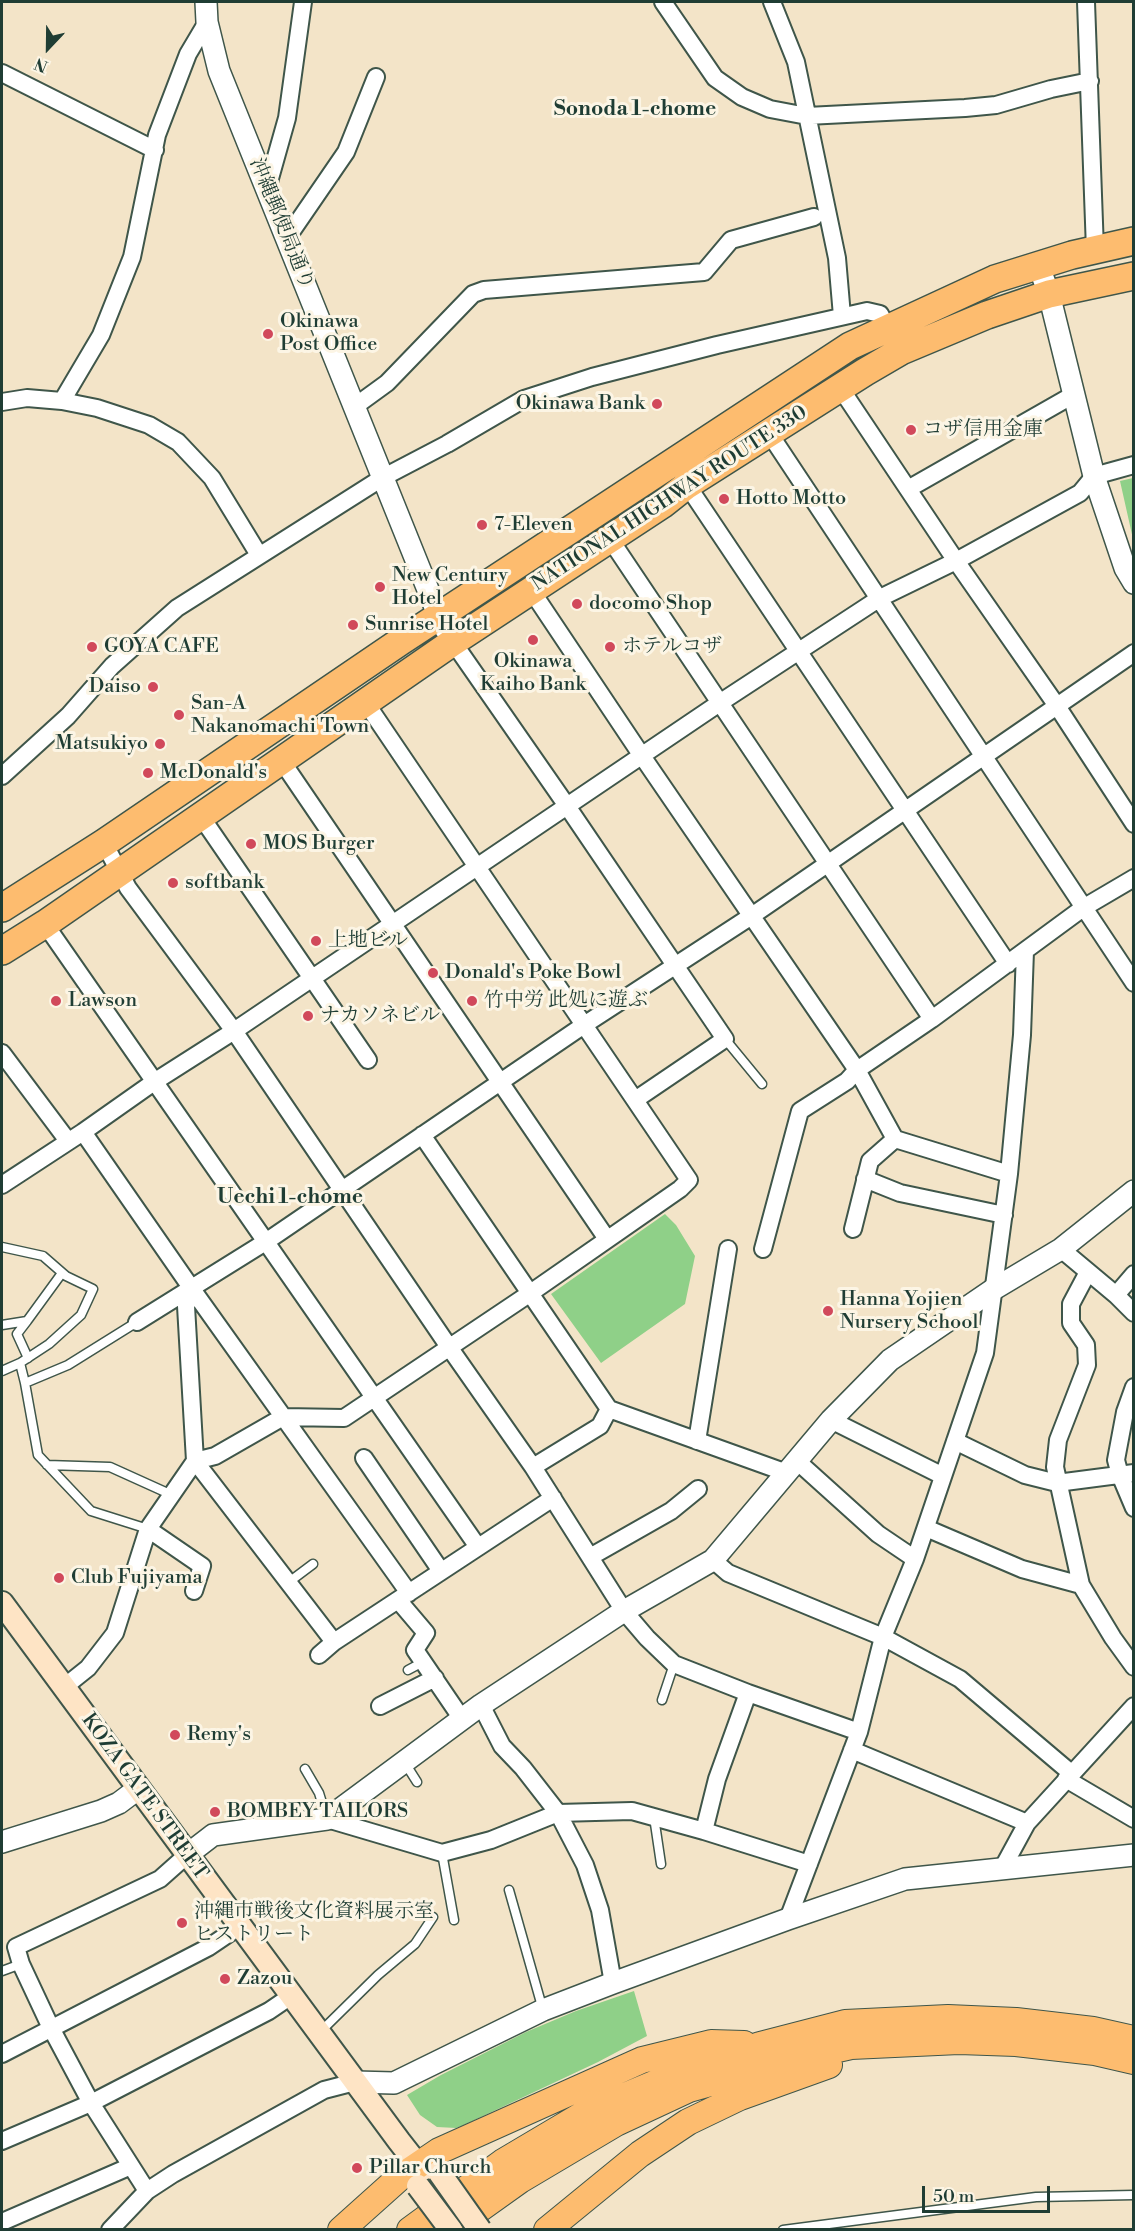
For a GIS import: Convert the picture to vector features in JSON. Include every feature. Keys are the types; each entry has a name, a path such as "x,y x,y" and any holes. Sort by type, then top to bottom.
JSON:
{"highway":[{"name":"NATIONAL HIGHWAY ROUTE 330","path":"2,951 45,924 453,642 663,504 687,485 841,388 894,340 995,279 1038,264 1134,241"},
{"name":"NATIONAL HIGHWAY ROUTE 330","path":"2,908 104,843 439,617 850,346 894,340 987,315 1048,294 1134,276"}],"main road":[{"name":"KOZA GATE STREET","path":"2,1604 425,2174 480,2229"},
{"path":"410,2229 503,2162 589,2111 680,2073 760,2045 845,2023 948,2018 1016,2020 1093,2030 1134,2039"},
{"path":"451,2229 520,2180 615,2123 689,2089 755,2069 851,2046 959,2041 1016,2043 1095,2052 1134,2061"},
{"path":"547,2229 650,2148 688,2122 740,2097 831,2064 959,2041"},
{"path":"341,2229 425,2174 438,2151 642,2060 711,2043 760,2045"},
{"name":"KOZA GATE STREET","path":"425,2174 451,2229"}],"street":[{"path":"267,189 287,118 303,2"},
{"path":"663,2 715,78 742,97 770,108 807,116 996,105 1051,89 1090,81"},
{"path":"775,2 796,62 837,258 842,316"},
{"path":"1086,2 1095,250"},
{"path":"62,401 101,335 132,257 157,135 206,12"},
{"name":"沖縄郵便局通り","path":"206,12 219,71 382,478 439,617 453,642"},
{"path":"2,73 155,150"},
{"path":"287,238 346,152 376,77"},
{"path":"354,407 387,383 473,294 484,291 704,272 731,240 814,217"},
{"path":"1038,264 1048,294 1094,476 1125,568 1134,583"},
{"path":"2,776 68,716 112,666 177,608 382,478 447,444 524,399 592,377 867,311 880,314 894,340"},
{"path":"841,388 956,561 1057,706 1134,824"},
{"path":"908,489 1073,395"},
{"path":"2,402 27,399 62,401 97,408 149,425 178,442 212,478 259,555"},
{"path":"769,433 1134,984"},
{"path":"672,462 1008,963"},
{"path":"2,1185 721,702 880,598 956,561 1080,493 1094,476 1134,465"},
{"path":"610,539 932,1019"},
{"path":"531,590 857,1070 895,1139 1009,1174"},
{"path":"453,642 725,1039 635,1100"},
{"path":"137,1322 267,1241 584,1025 753,915 1134,653"},
{"path":"63,1688 88,1668 115,1634 148,1529 195,1461 215,1456 283,1417 344,1418 680,1190 689,1180 366,703"},
{"path":"281,760 607,1239"},
{"path":"200,815 368,1060"},
{"path":"104,843 128,888 234,1031 448,1347 533,1467 624,1611 674,1664 859,1732"},
{"path":"763,1249 800,1111 847,1081 857,1070 932,1019 1083,908 1134,878"},
{"path":"45,924 478,1547"},
{"path":"788,1919 859,1732 883,1637 915,1559 985,1353 1009,1174 1022,1035 1025,951"},
{"path":"2,1053 68,1142"},
{"path":"83,1132 283,1417 404,1596 426,1633 415,1650 416,1666 435,1678 462,1719"},
{"path":"422,1135 609,1409 697,1441 792,1467 878,1534 915,1559"},
{"path":"853,1230 870,1161 895,1139"},
{"path":"865,1179 900,1193 1004,1215"},
{"path":"327,1819 481,1705 624,1611 713,1560 831,1420 890,1360 994,1289 1061,1249 1134,1191"},
{"path":"697,1441 728,1249"},
{"path":"1061,1249 1116,1294 1134,1313"},
{"path":"1088,1272 1071,1304 1071,1323 1086,1345 1087,1365 1058,1440 1054,1467 1081,1585 1113,1638 1134,1667"},
{"path":"1116,1294 1134,1274"},
{"path":"192,1289 186,1306 195,1461 334,1642"},
{"path":"1134,1387 1125,1412 1116,1460 1127,1474 1134,1508"},
{"path":"533,1467 600,1426 609,1409"},
{"path":"831,1420 943,1476"},
{"path":"955,1441 1025,1475 1057,1482 1127,1474"},
{"path":"364,1458 441,1571"},
{"path":"590,1557 671,1511 698,1489"},
{"path":"319,1654 553,1498"},
{"path":"926,1528 1023,1569 1081,1585"},
{"path":"148,1529 202,1566 194,1591"},
{"path":"713,1560 728,1573 883,1637 960,1680 1068,1776 1134,1819"},
{"path":"380,1706 435,1678"},
{"path":"704,1831 717,1779 748,1693"},
{"path":"481,1705 502,1746 523,1767 558,1813 585,1865 600,1910 613,1983"},
{"path":"1002,1869 1027,1823 1134,1706"},
{"path":"852,1750 1027,1823"},
{"path":"2,1842 101,1811 119,1803 139,1788"},
{"path":"147,2192 91,2103 51,2028 21,1964 16,1947 160,1879 213,1835 327,1819 442,1854 491,1840 558,1813 632,1811 809,1864"},
{"path":"110,2229 147,2192 173,2174 324,2090 355,2082 393,2083 543,2010 788,1919 905,1879 1134,1855"},
{"path":"2,2054 209,1947 240,1926"},
{"path":"2,2141 91,2103 268,2011 291,1996"},
{"path":"2,2222 131,2166"}],"lane":[{"path":"725,1039 762,1084"},
{"path":"2,1248 43,1256 62,1273 93,1289 81,1315 50,1344 20,1363 2,1371"},
{"path":"28,1358 17,1334 62,1273"},
{"path":"2,1325 27,1321"},
{"path":"25,1383 68,1365 137,1322"},
{"path":"20,1363 38,1455 91,1511 148,1529"},
{"path":"47,1465 110,1467 172,1494"},
{"path":"289,1582 313,1564"},
{"path":"662,1700 674,1664"},
{"path":"405,1762 417,1782"},
{"path":"305,1769 319,1793 327,1819"},
{"path":"654,1817 661,1864"},
{"path":"442,1854 454,1920"},
{"path":"509,1890 543,2010"},
{"path":"319,2033 378,1975 415,1944 433,1917"},
{"path":"2,1971 21,1964"},
{"path":"783,2229 1036,2197 1134,2195"}],"green space":[{"path":"1134,478 1133,539 1120,481"},
{"path":"665,1214 676,1225 695,1256 685,1304 601,1363 551,1294"},
{"path":"634,1991 647,2036 598,2062 464,2125 456,2128 437,2127 420,2115 407,2095 526,2032 576,2011"}],"place":[{"name":"Okinawa Post Office","path":"268,334"},
{"name":"Okinawa Bank","path":"657,404"},
{"name":"コザ信用金庫","path":"911,430"},
{"name":"Hotto Motto","path":"724,499"},
{"name":"7-Eleven","path":"482,525"},
{"name":"New Century Hotel","path":"380,587"},
{"name":"docomo Shop","path":"577,604"},
{"name":"Sunrise Hotel","path":"353,625"},
{"name":"Okinawa Kaiho Bank","path":"533,640"},
{"name":"GOYA CAFE","path":"92,647"},
{"name":"ホテルコザ","path":"610,647"},
{"name":"Daiso","path":"153,687"},
{"name":"San-A Nakanomachi Town","path":"179,715"},
{"name":"Matsukiyo","path":"160,744"},
{"name":"McDonald's","path":"148,773"},
{"name":"MOS Burger","path":"251,844"},
{"name":"softbank","path":"173,883"},
{"name":"上地ビル","path":"316,941"},
{"name":"Donald's Poke Bowl","path":"433,973"},
{"name":"Lawson","path":"56,1001"},
{"name":"竹中労 此処に遊ぶ","path":"472,1001"},
{"name":"ナカソネビル","path":"308,1016"},
{"name":"Hanna Yojien Nursery School","path":"828,1311"},
{"name":"Club Fujiyama","path":"59,1578"},
{"name":"Remy's","path":"175,1735"},
{"name":"BOMBEY TAILORS","path":"215,1812"},
{"name":"沖縄市戦後文化資料展示室 ヒストリート","path":"182,1923"},
{"name":"Zazou","path":"225,1979"},
{"name":"Pillar Church","path":"357,2168"}],"district":[{"name":"Sonoda 1-chome","path":"635,110"},
{"name":"Uechi 1-chome","path":"290,1198"}]}
